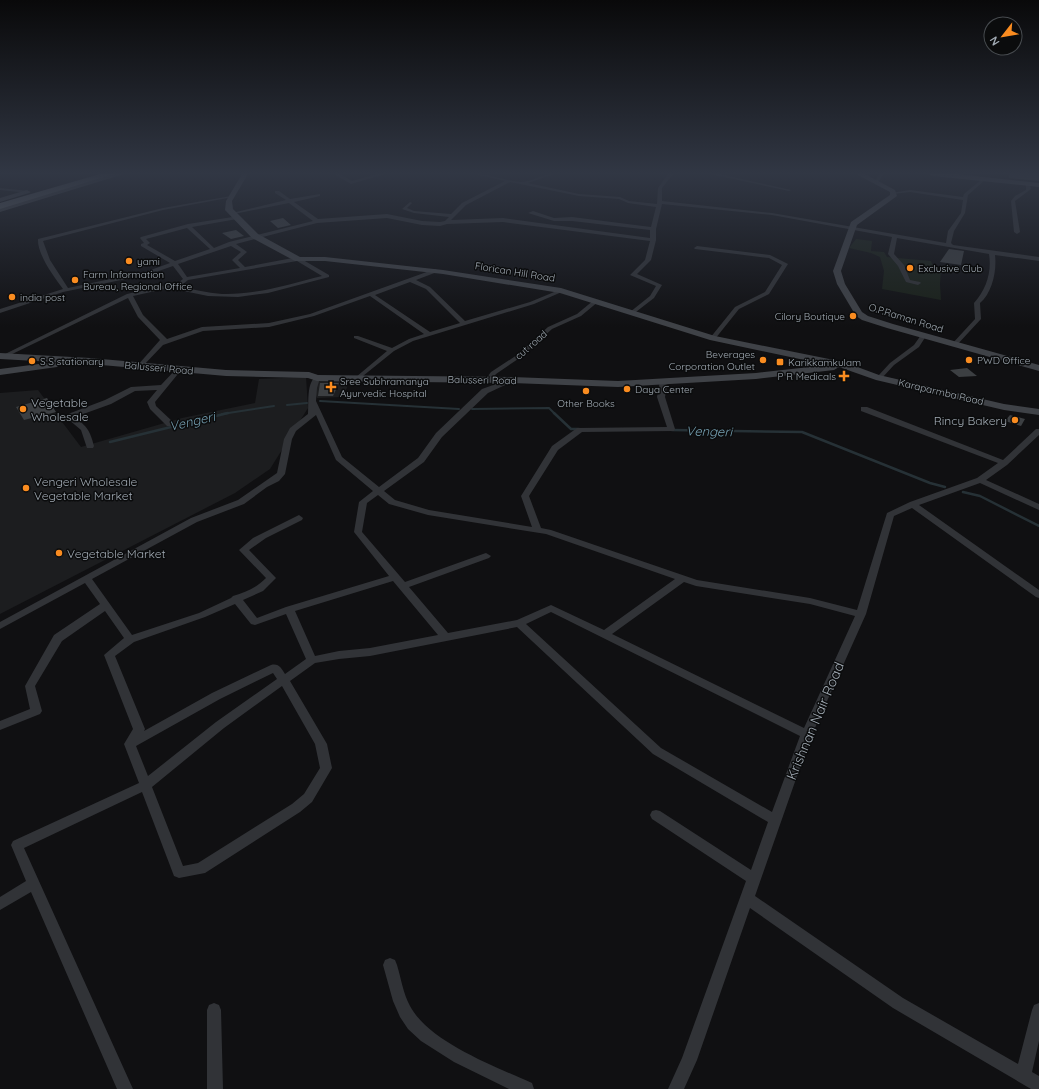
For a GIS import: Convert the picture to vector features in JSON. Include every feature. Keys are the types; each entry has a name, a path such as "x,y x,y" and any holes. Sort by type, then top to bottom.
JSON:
{"street":[{"path":"67,290 46,259 40,240 101,225"},
{"path":"186,279 175,264 143,245 147,243 143,238 193,225"},
{"name":"Florican Hill Road","path":"244,225 255,236 298,259 325,259 435,271 561,291 713,338 844,365"},
{"path":"0,311 67,290 150,272 232,243 303,225"},
{"path":"540,225 653,240"},
{"path":"612,225 653,229"},
{"path":"632,312 652,296 659,285 633,275 648,260 653,240 654,225"},
{"path":"834,225 992,253 1039,259"},
{"name":"O.P.Raman Road","path":"854,225 837,271 841,284 851,303 864,318 1039,368"},
{"path":"951,246 948,243 951,231 956,225"},
{"path":"1016,225 1017,232"},
{"path":"188,226 214,250"},
{"path":"895,236 891,254 901,265 908,281 918,283"},
{"path":"232,243 244,252 235,260 243,268"},
{"path":"697,248 770,258 785,264 767,294 737,308 713,338"},
{"path":"954,344 978,319 977,303 984,297 992,273 992,253"},
{"path":"2,356 129,295 169,286 186,279 298,259 326,276 262,292 234,295 209,294 169,286"},
{"path":"139,367 162,343 202,329 269,325 312,315 435,271"},
{"path":"411,280 428,288 464,324"},
{"path":"358,378 392,350 411,340 532,303 561,291"},
{"path":"370,294 429,334"},
{"path":"129,295 140,316 164,340 162,343"},
{"name":"cut road","path":"489,380 493,372 519,356 550,328 579,315 596,301"},
{"path":"880,377 892,364 916,346 923,336"},
{"path":"356,337 392,350"},
{"name":"Balusseri Road","path":"2,356 90,361 139,367 309,375 317,378 512,380 618,384 756,376 844,365"},
{"path":"0,372 90,361"},
{"name":"Karaparmba Road","path":"844,365 880,377 1004,407 1039,412"},
{"path":"170,424 153,407 151,402 179,369"},
{"path":"0,626 87,579 125,556 194,520 241,502 264,485 276,479 281,474 288,439 293,430 312,415 314,403 313,388 317,378"},
{"path":"445,637 358,532 363,502 421,460 439,435 485,391 512,380"},
{"path":"538,531 525,496 555,448 580,430 671,429 660,397 664,381"},
{"path":"90,446 86,429 82,424 72,419 71,416 101,405 134,388 163,387"},
{"path":"314,403 339,458 392,502 428,512 538,531 617,555 696,583 810,601 861,614"},
{"path":"864,409 1004,463"},
{"name":"Krishnan Nair Road","path":"676,1089 689,1060 806,734 861,614 890,515 913,504 980,480 1004,463 1039,430"},
{"path":"980,480 1039,507"},
{"path":"913,504 1039,594"},
{"path":"130,744 139,729 110,655 130,639 202,615 236,598 260,589 271,578 244,550 251,541 286,527 299,518"},
{"path":"403,586 486,556"},
{"path":"236,598 255,622 289,609 396,577"},
{"path":"604,635 683,578"},
{"path":"87,579 130,639"},
{"path":"0,726 36,711 30,686 58,638 106,605"},
{"path":"125,1089 17,845 146,785 220,725 312,660 339,655 370,652 519,623 551,608 806,734"},
{"path":"289,609 312,660"},
{"path":"519,623 657,752 775,820"},
{"path":"275,668 284,680 321,744 326,768 308,798 296,808 200,869 179,872 130,744 216,696 275,668"},
{"path":"656,815 754,879"},
{"path":"0,904 34,882"},
{"path":"747,898 898,1003 1039,1085"},
{"path":"390,965 405,1012 418,1031 439,1046 526,1089"},
{"path":"214,1010 216,1089"},
{"path":"1024,1076 1039,1010"}],"shaded area":[{"name":"Exclusive Club","path":"856,239 872,241 871,251 884,252 887,257 931,261 933,266 941,270 941,300 882,289 884,271 880,257 871,253 849,248"},
{"name":"Vegetable Market","path":"306,377 308,408 270,469 235,493 0,614 0,393 38,390 81,447 182,418 255,403 259,379"},
{"name":"Sree Subhramanya Ayurvedic Hospital","path":"344,377 348,383 347,388 341,397 317,398 315,392 316,381"}],"building":[{"path":"274,225 291,225 278,228"},
{"path":"236,230 244,236 231,239 222,233"},
{"path":"949,249 964,251 961,265 940,262"},
{"path":"967,368 977,376 959,377 950,370"},
{"path":"320,383 339,383 333,396 318,396"},
{"name":"Vegetable Wholesale","path":"47,398 56,412 24,420 16,407"},
{"name":"Rincy Bakery","path":"1010,415 1025,419 1021,426 1005,421"}],"waterway":[{"name":"Vengeri","path":"320,401 459,409"},
{"path":"287,405 307,403"},
{"name":"Vengeri","path":"227,413 274,406"},
{"name":"Vengeri","path":"472,409 549,408 554,413"},
{"name":"Vengeri","path":"110,442 227,413"},
{"name":"Vengeri","path":"222,414 227,413"},
{"name":"Vengeri","path":"554,413 571,429 579,429"},
{"name":"Vengeri","path":"672,430 802,432 930,483 945,487"},
{"name":"Vengeri","path":"963,492 980,496 1039,526"}],"place":[{"name":"yami","path":"129,261"},
{"name":"Exclusive Club","path":"910,268"},
{"name":"Farm Information Bureau, Regional Office","path":"75,280"},
{"name":"india post","path":"12,297"},
{"name":"Cilory Boutique","path":"853,316"},
{"name":"Beverages Corporation Outlet","path":"763,360"},
{"name":"PWD Office","path":"969,360"},
{"name":"S S stationary","path":"32,361"},
{"name":"Karikkamkulam","path":"780,362"},
{"name":"P R Medicals","path":"844,376"},
{"name":"Sree Subhramanya Ayurvedic Hospital","path":"331,387"},
{"name":"Daya Center","path":"627,389"},
{"name":"Other Books","path":"586,391"},
{"name":"Vegetable Wholesale","path":"23,409"},
{"name":"Rincy Bakery","path":"1015,420"},
{"name":"Vengeri Wholesale Vegetable Market","path":"26,488"},
{"name":"Vegetable Market","path":"59,553"}]}
